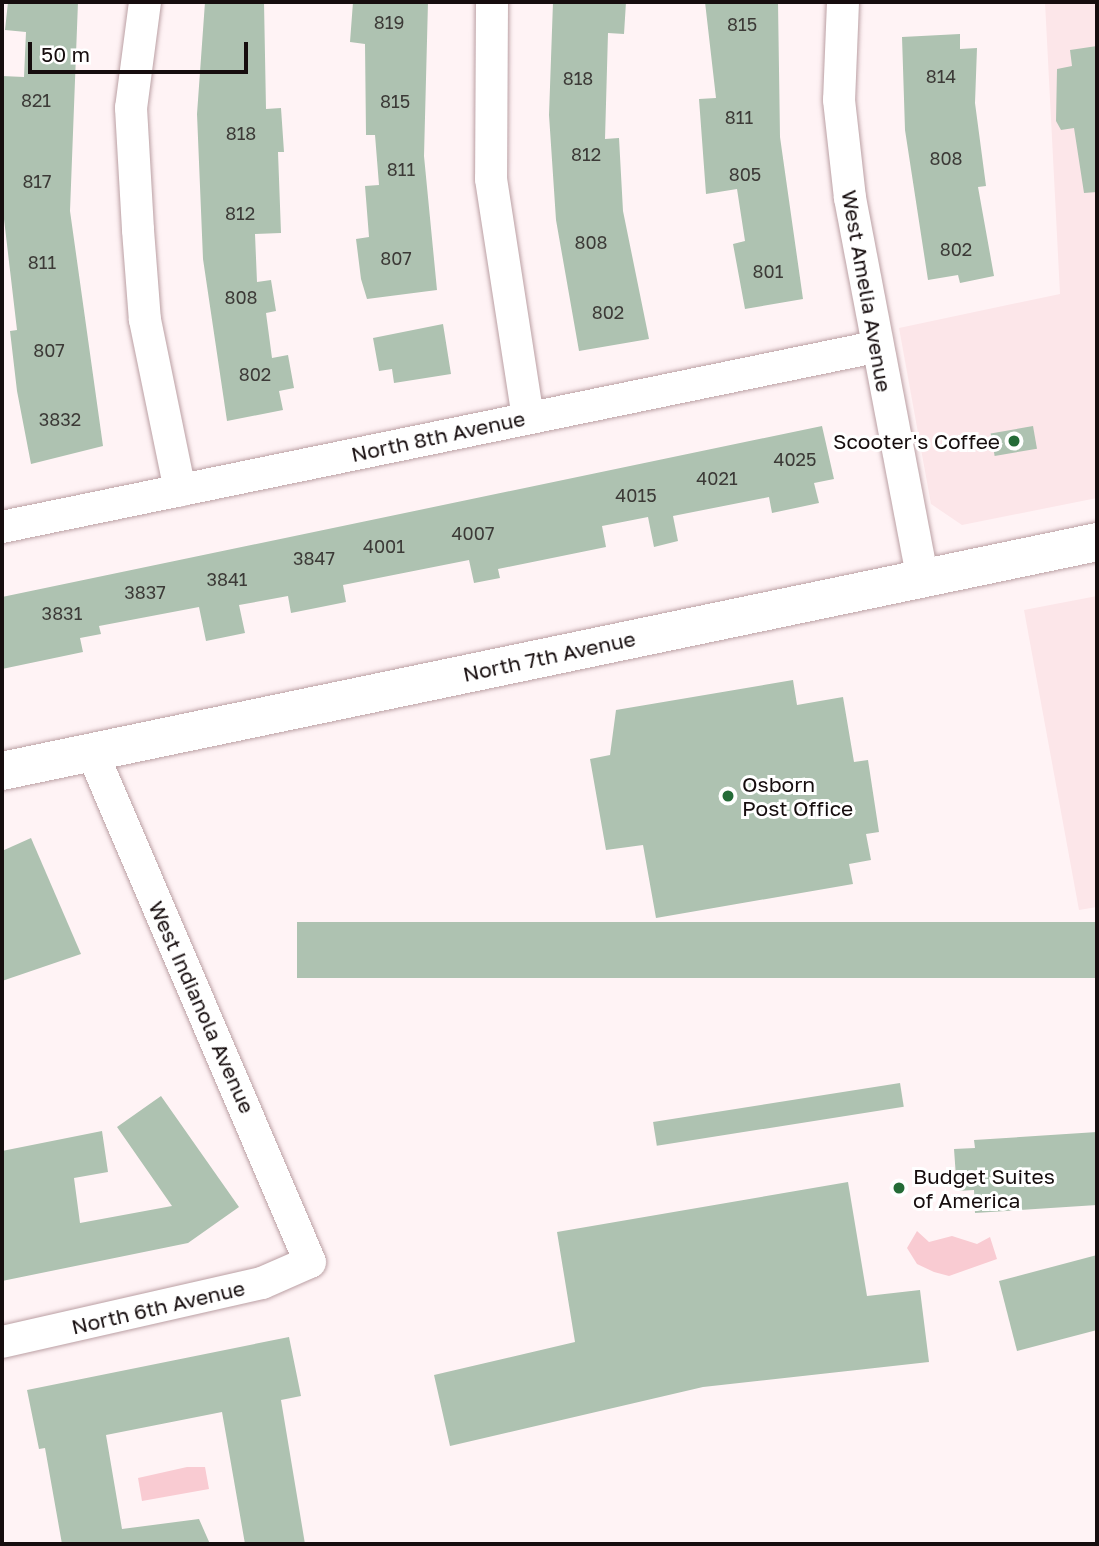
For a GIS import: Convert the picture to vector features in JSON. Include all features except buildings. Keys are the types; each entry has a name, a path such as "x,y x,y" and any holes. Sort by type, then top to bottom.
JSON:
{"main road":[{"name":"North 7th Avenue","path":"2,771 1097,542"}],"street":[{"path":"145,2 131,108 138,230 145,320 180,490"},
{"path":"492,2 491,179 528,418"},
{"name":"West Amelia Avenue","path":"843,2 839,100 875,347 922,577"},
{"name":"North 8th Avenue","path":"2,527 875,347"},
{"name":"West Indianola Avenue","path":"92,752 310,1262"},
{"name":"North 6th Avenue","path":"2,1342 262,1283 310,1262"}],"shaded area":[{"path":"1045,2 1097,2 1097,498 962,525 931,504 899,328 1060,294"},
{"path":"1097,596 1097,907 1079,910 1024,610"},
{"path":"917,1231 929,1242 952,1236 977,1244 990,1237 997,1259 949,1276 934,1272 917,1264 907,1248"},
{"path":"187,1467 205,1467 209,1489 142,1501 138,1478"}],"place":[{"name":"Scooter's Coffee","path":"1014,441"},
{"name":"Osborn Post Office","path":"728,796"},
{"name":"Budget Suites of America","path":"899,1188"}]}
